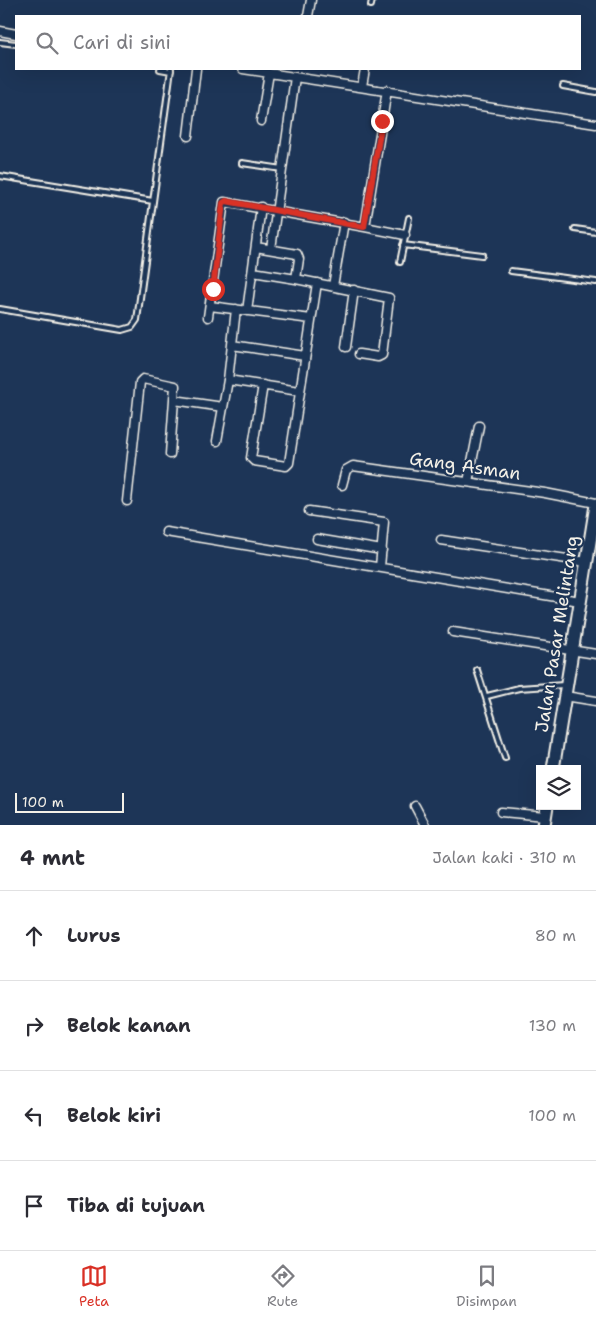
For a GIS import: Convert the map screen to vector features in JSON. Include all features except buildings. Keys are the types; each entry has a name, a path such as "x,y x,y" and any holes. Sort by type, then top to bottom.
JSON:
{"street":[{"path":"308,15 311,0"},
{"path":"0,31 15,34"},
{"path":"188,136 196,70"},
{"path":"252,70 299,74 596,124"},
{"path":"362,86 365,70"},
{"path":"261,121 268,72"},
{"path":"271,249 299,74"},
{"path":"364,227 387,90"},
{"path":"208,317 223,203 227,201 405,235"},
{"path":"247,311 261,208"},
{"path":"333,286 344,222"},
{"path":"256,247 297,254 299,259 296,279"},
{"path":"253,272 387,296 390,301 382,355 378,358 359,354"},
{"path":"263,385 251,458 254,461 282,466 289,463 317,283"},
{"path":"346,347 354,290"},
{"path":"210,306 311,319"},
{"path":"217,441 228,380 236,309"},
{"path":"232,345 305,356"},
{"path":"127,501 141,380 143,379 174,385 170,454"},
{"path":"228,380 299,391"},
{"path":"174,400 223,407"},
{"path":"468,482 479,426"},
{"name":"Gang Asman","path":"342,485 346,470 353,466 468,482 596,504"},
{"name":"Jalan Pasar Melintang","path":"554,765 596,504"},
{"path":"309,511 384,522 380,567"},
{"path":"166,532 580,601"},
{"path":"317,539 382,550"},
{"path":"440,540 587,562"},
{"path":"453,632 596,654"},
{"path":"566,690 596,701"},
{"path":"414,806 425,825"},
{"path":"501,812 545,816"}],"lane":[{"path":"0,42 15,44"},
{"path":"0,309 122,330 132,327 137,320 171,70"},
{"path":"563,86 596,92"},
{"path":"242,163 283,170"},
{"path":"0,176 153,201"},
{"path":"400,262 410,218"},
{"path":"576,229 596,232"},
{"path":"403,244 482,255"},
{"path":"511,271 596,282"},
{"path":"477,670 487,696 505,758"},
{"path":"487,696 519,688 566,690"}],"route":[{"path":"213,289 223,203 226,201 364,227 382,121"}]}
